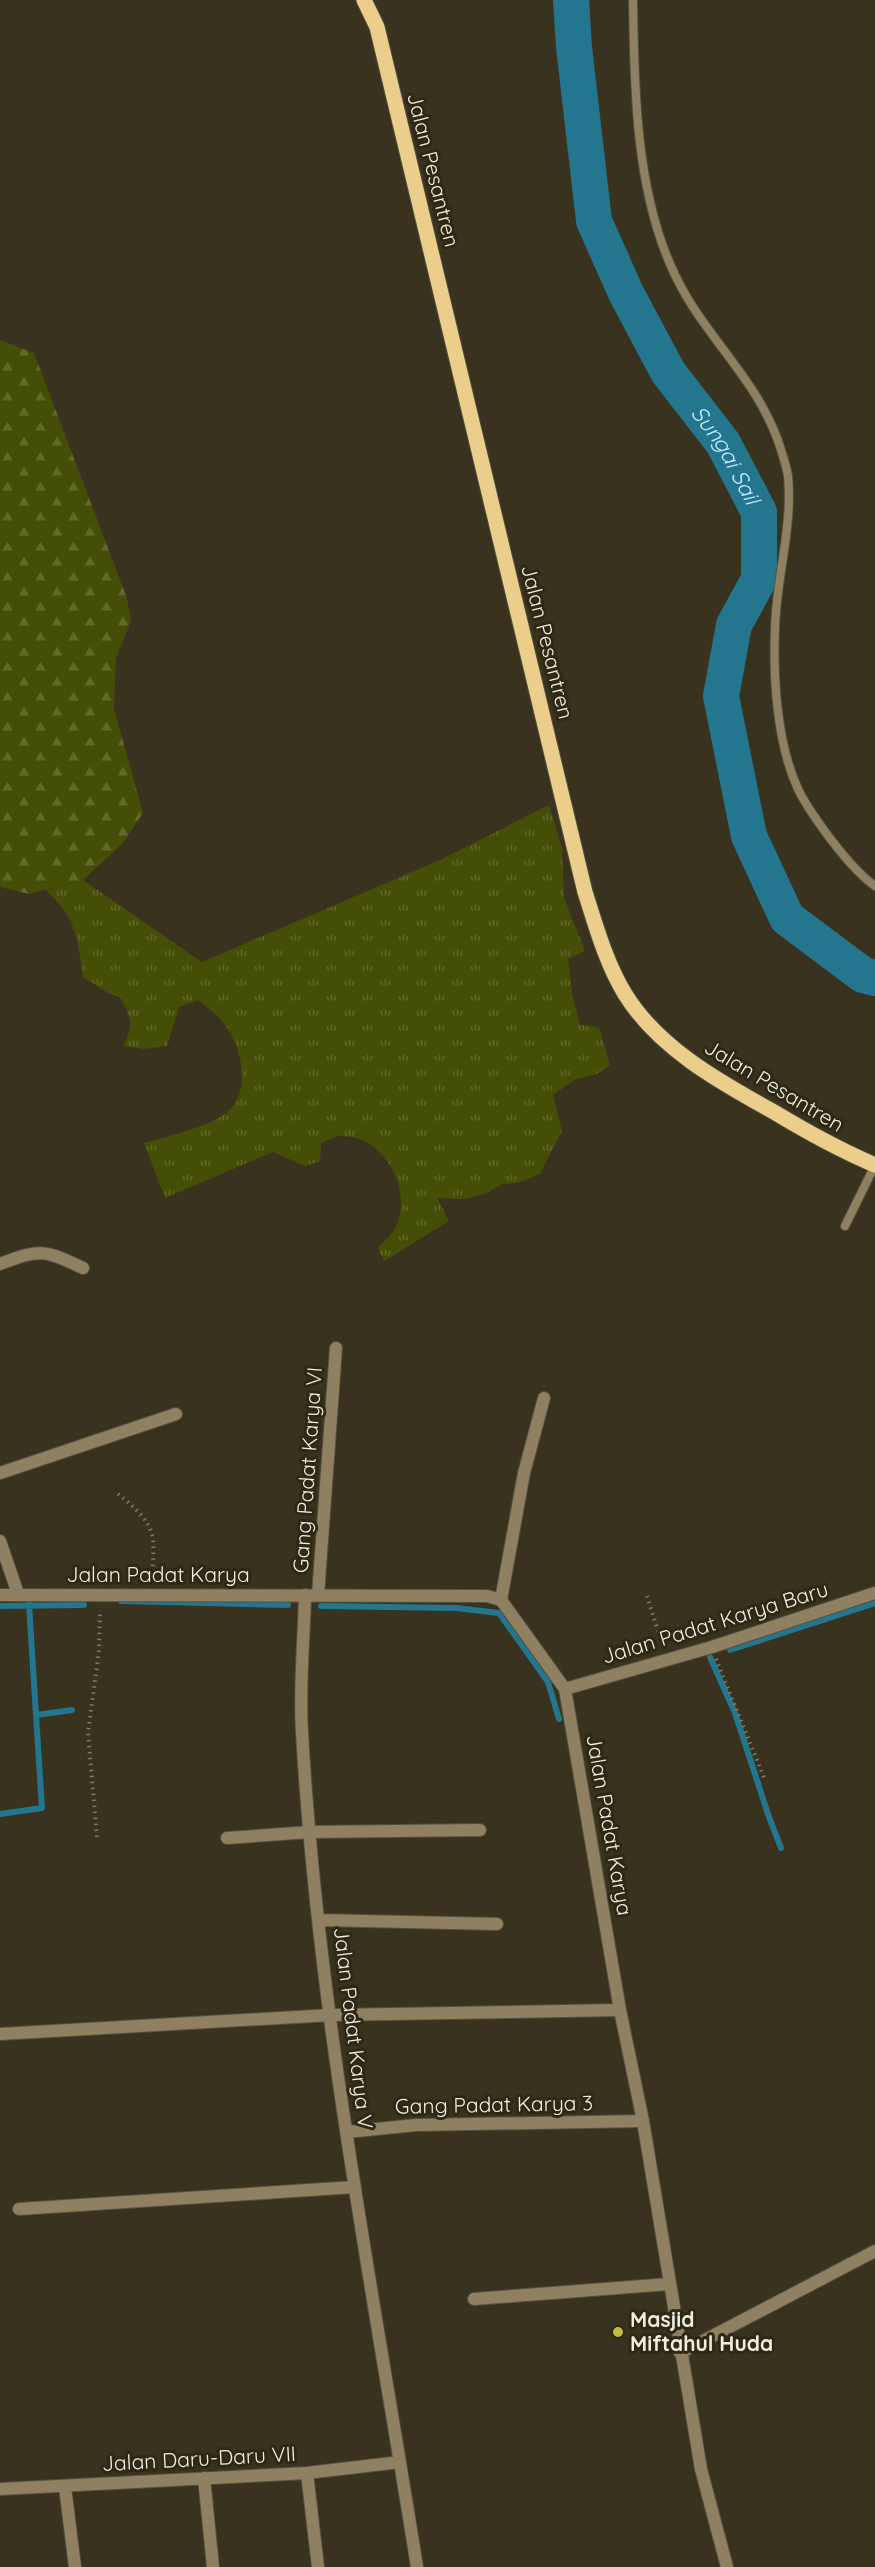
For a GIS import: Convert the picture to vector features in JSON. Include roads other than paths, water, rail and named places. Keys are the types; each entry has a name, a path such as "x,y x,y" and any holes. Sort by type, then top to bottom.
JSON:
{"main road":[{"name":"Jalan Pesantren","path":"364,0 377,27 583,880 609,960 626,994 656,1033 728,1087 839,1150 875,1165"}],"street":[{"path":"0,1264 46,1252 83,1268"},
{"name":"Gang Padat Karya VI","path":"318,1595 336,1348"},
{"path":"501,1600 524,1473 544,1398"},
{"path":"0,1473 176,1414"},
{"path":"0,1541 18,1594"},
{"name":"Jalan Padat Karya Baru","path":"565,1689 711,1647 875,1593"},
{"name":"Jalan Padat Karya","path":"0,1595 305,1594 487,1596 501,1600 565,1689 620,2010 643,2121 700,2469 726,2567"},
{"name":"Jalan Padat Karya V","path":"305,1594 302,1730 319,1920 355,2187 417,2567"},
{"path":"227,1838 310,1832 480,1830"},
{"path":"319,1920 496,1924"},
{"path":"0,2034 332,2015 620,2010"},
{"name":"Gang Padat Karya 3","path":"347,2132 416,2125 643,2121"},
{"path":"20,2209 355,2187"},
{"path":"680,2353 875,2252"},
{"path":"474,2299 669,2284"},
{"name":"Jalan Daru-Daru VII","path":"0,2489 308,2473 400,2463"},
{"path":"308,2473 318,2567"},
{"path":"204,2478 213,2567"},
{"path":"65,2487 75,2567"}],"lane":[{"path":"633,0 634,59 643,161 657,227 676,277 695,310 742,372 764,409 778,439 788,475 788,531 775,628 778,705 787,758 798,789 818,822 857,871 875,886"},
{"path":"845,1226 875,1165"}],"waterway":[{"name":"Sungai Sail","path":"571,0 574,47 594,221 626,293 668,372 723,443 759,512 759,579 734,625 721,696 749,836 787,918 863,975 875,978"},
{"path":"121,1601 288,1605"},
{"path":"730,1650 875,1603"},
{"path":"29,1604 36,1715 72,1710"},
{"path":"0,1606 84,1605"},
{"path":"321,1606 456,1608 499,1613 548,1682 559,1719"},
{"path":"710,1657 735,1713 781,1848"},
{"path":"0,1814 42,1808 36,1715"}],"place":[{"name":"Masjid Miftahul Huda","path":"618,2332"}]}
